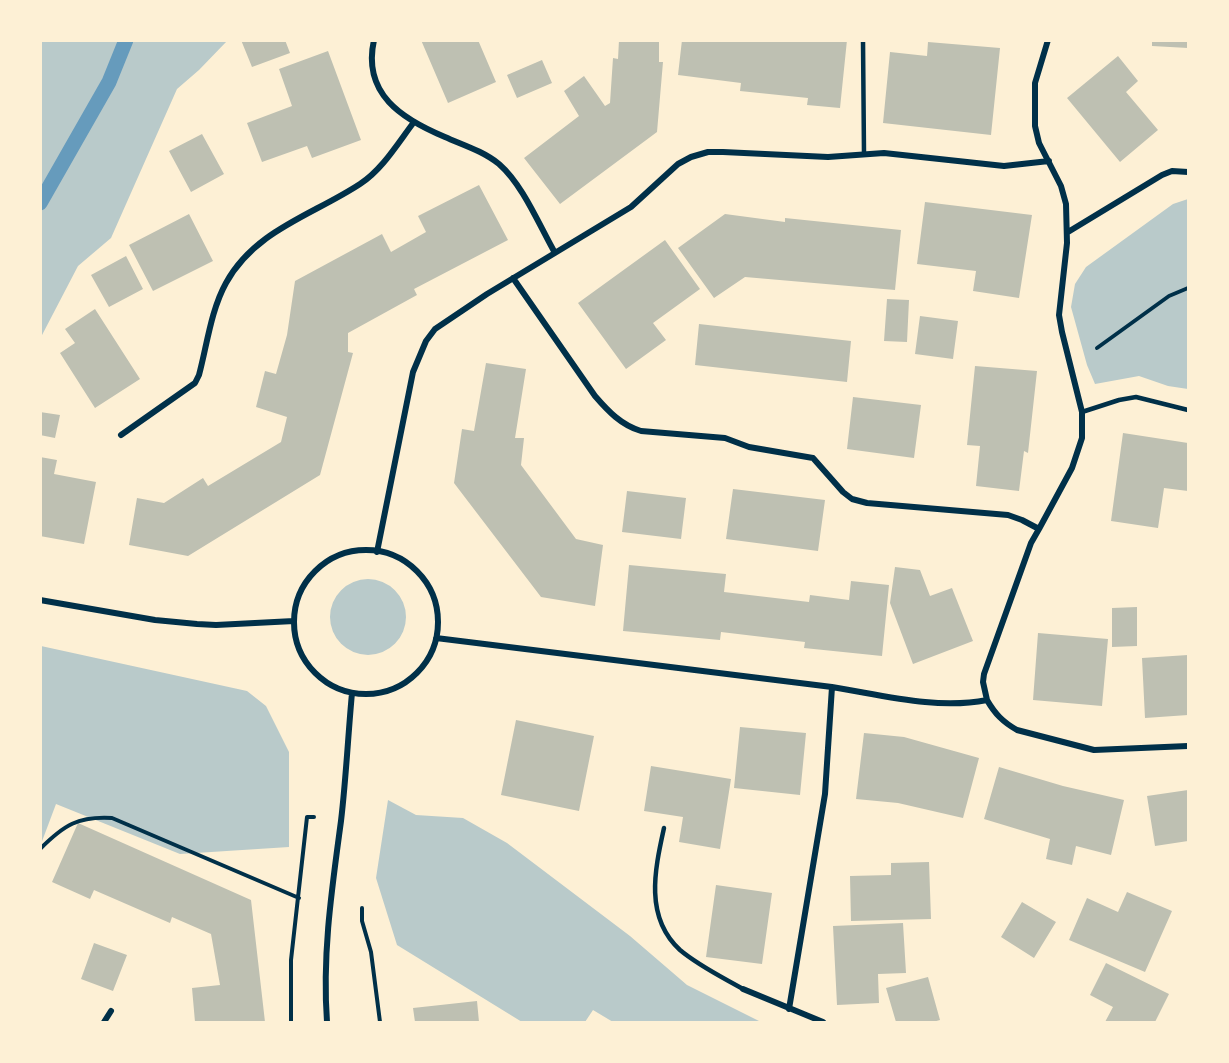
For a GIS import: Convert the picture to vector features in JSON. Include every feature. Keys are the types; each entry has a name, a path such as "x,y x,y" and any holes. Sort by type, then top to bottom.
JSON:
{"street":[{"path":"374,40 372,72 381,94 414,122 473,149 497,163 511,176 519,188 555,253"},
{"path":"1048,40 1035,83 1035,126 1039,143 1061,186 1066,204 1068,232 1059,315 1082,412 1082,438 1072,468 1030,543 986,667 983,682 987,700 994,713 1017,730 1076,747 1107,751 1188,746"},
{"path":"121,435 195,383 200,375 216,306 226,283 255,246 273,232 362,183 386,159 414,122"},
{"path":"377,552 413,372 418,356 435,329 513,278 631,207 666,174 691,157 708,152 828,157 884,153 1004,166 1049,161"},
{"path":"1068,232 1162,175 1172,171 1188,172"},
{"path":"513,278 595,396 607,410 629,428 725,438 749,447 813,458 843,492 852,499 867,503 1008,515 1039,529"},
{"path":"360,550 377,552 403,561 424,580 437,610 436,638 426,663 406,682 391,690 369,694 352,693 327,682 310,668 299,649 294,621 296,605 303,589 320,568 334,558 360,550"},
{"path":"40,600 155,620 196,624 294,621"},
{"path":"436,638 832,687 943,704 966,704 987,700"},
{"path":"789,1009 825,794 832,687"},
{"path":"327,1023 325,997 327,922 341,819 352,693"},
{"path":"742,989 823,1023"},
{"path":"104,1023 111,1011"}],"lane":[{"path":"863,40 864,154"},
{"path":"1082,412 1119,400 1136,398 1188,410"},
{"path":"664,828 654,879 658,915 678,948 742,989"}],"path":[{"path":"1071,367 1149,309 1169,296 1188,288"},
{"path":"40,849 69,824 92,817 112,818 299,898"}],"shaded area":[{"path":"40,41 227,41 177,89 111,238 78,266 41,337"},
{"path":"1188,199 1188,389 1168,386 1139,376 1095,384 1087,365 1071,307 1075,284 1086,267 1173,204"},
{"path":"368,579 383,582 395,590 403,602 406,617 403,632 395,644 383,652 368,655 353,652 341,644 333,632 330,617 333,602 341,590 353,582"},
{"path":"41,646 247,691 266,706 289,752 289,847 180,854 56,804 41,844"},
{"path":"388,800 416,815 463,818 507,843 630,936 687,985 761,1022 613,1022 593,1010 585,1022 522,1022 397,945 376,878"}],"building":[{"path":"241,40 285,40 290,53 252,67"},
{"path":"421,40 478,40 496,82 448,103"},
{"path":"619,40 659,40 659,62 663,62 657,132 560,204 524,158 579,116 564,91 584,76 605,106 610,103 613,58 618,59"},
{"path":"682,40 847,40 840,108 807,105 808,98 740,91 741,83 678,75"},
{"path":"1152,40 1188,40 1188,48 1152,46"},
{"path":"928,42 1000,48 991,135 883,123 890,52 927,56"},
{"path":"328,51 361,140 312,158 307,146 262,162 247,123 292,106 279,69"},
{"path":"1118,56 1138,81 1126,92 1158,130 1120,162 1067,98"},
{"path":"542,60 552,83 517,98 507,75"},
{"path":"202,134 224,174 191,192 169,151"},
{"path":"479,185 508,240 414,289 417,295 348,333 348,352 353,353 320,475 188,556 129,545 137,498 164,503 203,478 208,486 281,442 287,417 256,407 265,371 276,374 287,335 295,281 382,234 391,252 426,232 418,216"},
{"path":"925,202 1032,215 1019,298 973,291 976,271 917,264"},
{"path":"189,214 213,261 153,291 129,245"},
{"path":"725,214 785,222 785,218 901,230 895,290 745,277 714,298 678,248"},
{"path":"665,240 700,289 653,323 666,340 626,369 578,303"},
{"path":"126,256 143,289 109,307 91,275"},
{"path":"887,299 909,300 907,342 884,341"},
{"path":"95,309 140,379 95,408 60,353 75,343 65,329"},
{"path":"920,316 958,321 953,359 915,354"},
{"path":"699,324 851,341 847,382 695,365"},
{"path":"486,363 526,369 515,438 524,438 521,465 576,539 603,545 595,606 541,597 454,483 462,429 474,431"},
{"path":"975,366 1037,371 1028,453 1024,451 1019,491 976,486 980,446 967,445"},
{"path":"853,397 921,405 914,458 847,449"},
{"path":"40,412 60,415 55,438 40,435"},
{"path":"1123,433 1188,443 1188,491 1164,488 1158,528 1111,521"},
{"path":"40,457 57,460 54,474 96,482 84,544 40,536"},
{"path":"733,489 825,500 818,551 726,539"},
{"path":"627,491 686,498 681,539 622,532"},
{"path":"629,565 726,574 724,592 809,602 810,595 849,600 851,581 889,585 882,656 804,648 805,642 721,632 720,640 623,631"},
{"path":"895,567 920,570 930,596 952,588 973,641 913,664 890,603"},
{"path":"1137,607 1137,646 1112,647 1112,608"},
{"path":"1038,633 1108,639 1102,706 1033,700"},
{"path":"1188,655 1188,715 1145,718 1142,658"},
{"path":"516,720 594,736 579,811 501,795"},
{"path":"740,727 806,733 800,795 734,788"},
{"path":"864,733 904,737 979,758 963,818 898,803 856,799"},
{"path":"651,766 731,779 720,849 679,842 683,817 644,811"},
{"path":"999,767 1063,786 1124,800 1111,855 1076,846 1072,865 1046,859 1050,839 984,819"},
{"path":"1188,790 1188,841 1155,846 1147,796"},
{"path":"78,823 251,900 265,1022 195,1022 192,988 220,985 211,934 172,917 170,923 94,890 90,899 52,882"},
{"path":"929,862 931,919 851,921 850,876 891,875 891,863"},
{"path":"716,885 772,893 762,964 706,957"},
{"path":"1127,892 1172,911 1145,972 1069,940 1087,898 1118,912"},
{"path":"1022,902 1056,922 1034,958 1001,937"},
{"path":"903,923 906,973 878,974 879,1003 837,1005 833,926"},
{"path":"94,943 127,955 113,991 81,979"},
{"path":"1106,963 1169,994 1155,1022 1105,1022 1113,1007 1090,995"},
{"path":"928,977 940,1020 896,1022 886,988"},
{"path":"477,1001 479,1022 415,1022 413,1008"}],"waterway":[{"path":"40,203 109,82 126,40"}]}
